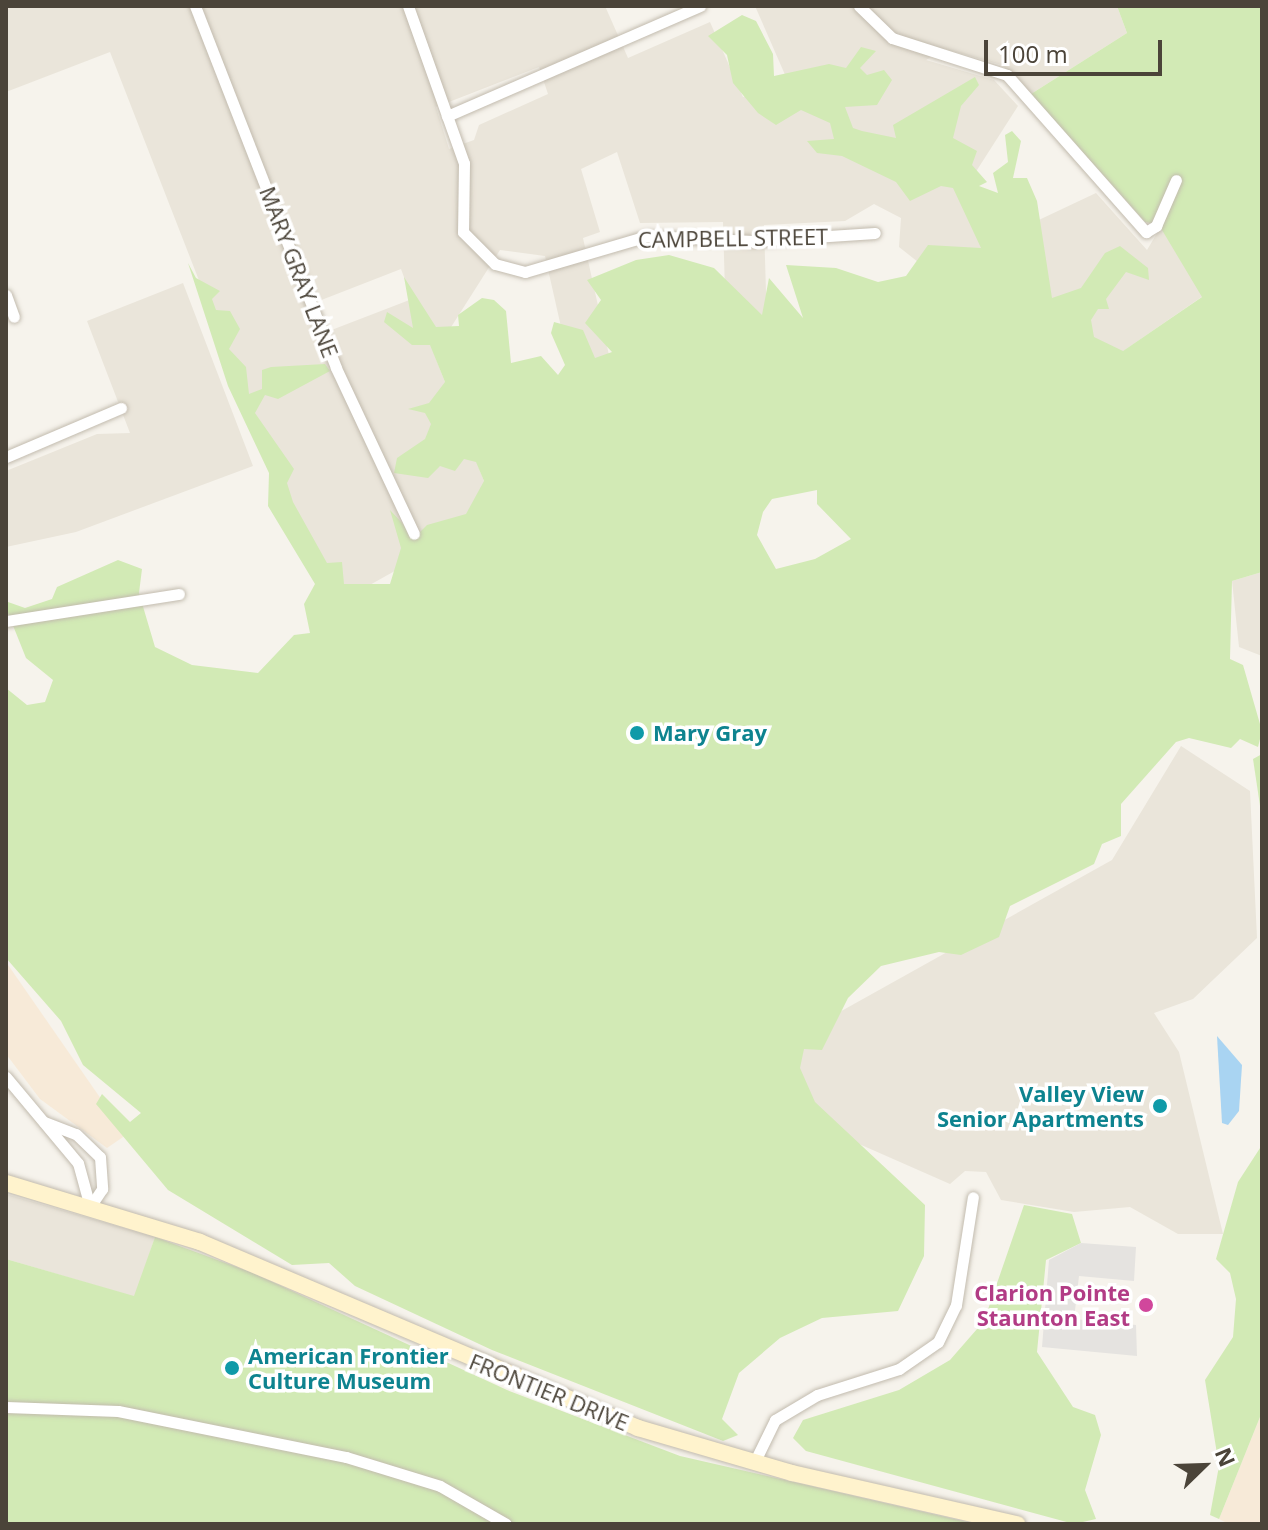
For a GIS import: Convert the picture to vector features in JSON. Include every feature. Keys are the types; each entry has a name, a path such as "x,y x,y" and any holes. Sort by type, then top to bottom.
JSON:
{"street":[{"name":"MARY GRAY LANE","path":"195,6 336,368 414,534"},
{"name":"CAMPBELL STREET","path":"408,6 464,163 463,232 505,269 538,269 647,236 753,241 875,233"},
{"path":"447,116 700,6"},
{"path":"859,6 892,38 1007,75 1146,232 1156,226 1176,180"},
{"path":"6,295 14,317"},
{"path":"6,457 121,408"},
{"path":"6,621 179,594"},
{"path":"6,1077 78,1163 90,1207"},
{"path":"44,1122 76,1134 100,1157 102,1189 90,1207"},
{"name":"FRONTIER DRIVE","path":"6,1183 90,1207 254,1263 571,1403 754,1463 1017,1524"},
{"path":"754,1463 775,1420 817,1395 899,1369 938,1342 956,1305 973,1197"},
{"path":"6,1407 118,1411 346,1457 435,1484 506,1524"}],"shaded area":[{"path":"6,6 605,6 628,58 710,22 743,97 786,77 755,6 1117,6 1127,33 1031,94 1002,65 945,49 926,60 994,80 1018,106 961,195 990,243 1096,193 1147,250 1183,190 1232,276 1074,385 899,247 901,218 874,204 845,221 764,225 767,326 726,327 723,222 640,223 617,152 581,169 600,232 583,238 609,355 573,380 545,256 500,250 434,354 508,542 409,563 327,609 110,52 6,92","holes":["539,67 548,94 479,125 474,140 449,149 436,107","401,269 412,299 316,336 306,306"]},
{"path":"183,283 253,466 76,532 6,547 6,471 97,434 130,433 87,321"},
{"path":"1262,572 1262,656 1239,647 1232,581"},
{"path":"1181,746 1250,791 1257,938 1193,999 1154,1013 1179,1052 1223,1234 1178,1234 1130,1207 1074,1212 1001,1200 986,1172 965,1171 950,1184 716,1081 1112,860"},
{"path":"6,962 126,1135 107,1148 40,1099 6,1054"},
{"path":"6,1194 155,1237 135,1297 6,1259"},
{"path":"1081,1243 1136,1247 1134,1281 1079,1276 1074,1319 1136,1325 1137,1356 1042,1347 1049,1260"},
{"path":"1262,1412 1262,1524 1229,1524 1219,1519"}],"green space":[{"path":"1117,6 1262,6 1262,572 1232,581 1230,659 1243,665 1262,731 1258,747 1240,739 1231,748 1189,738 1176,742 1121,804 1121,836 1102,844 1094,864 1010,906 999,937 961,955 939,952 881,966 848,998 822,1050 804,1049 800,1068 815,1102 925,1205 924,1256 898,1311 822,1318 780,1338 739,1373 722,1419 738,1435 723,1441 492,1350 355,1286 329,1263 292,1265 168,1190 96,1104 102,1094 130,1122 141,1113 83,1065 61,1021 6,958 6,688 27,705 45,702 53,680 26,658 6,608 8,602 25,608 52,599 57,587 118,560 142,569 139,593 155,647 192,665 258,673 294,635 310,633 304,604 315,584 268,506 269,473 228,386 188,263 196,278 220,291 212,299 216,310 230,311 240,329 229,349 246,367 249,394 262,389 262,370 271,367 325,364 330,371 278,399 265,395 255,413 294,469 287,483 293,502 327,563 342,562 344,584 390,584 401,548 390,510 415,537 427,525 466,514 484,481 476,462 464,459 455,471 440,466 428,478 394,473 397,458 425,439 431,424 425,413 408,409 429,403 445,382 430,345 412,345 384,322 387,312 413,328 404,277 436,327 459,326 458,315 482,298 494,300 506,311 511,363 541,356 558,375 565,365 551,333 554,322 583,330 595,358 612,352 585,323 601,300 587,280 636,260 669,255 714,268 762,315 769,278 803,318 786,265 836,268 878,282 906,276 928,245 981,248 953,188 941,186 910,201 896,182 842,156 817,153 807,141 834,139 830,123 801,110 776,125 758,113 733,83 727,55 708,36 742,15 756,21 773,54 774,76 829,64 846,68 861,47 876,51 860,68 867,75 884,70 892,80 877,105 845,107 853,128 862,131 896,138 893,125 975,77 979,85 961,106 953,138 977,151 972,165 987,182 979,186 998,193 993,173 1008,162 1005,135 1012,131 1021,141 1013,178 1027,178 1037,201 1052,298 1081,288 1105,253 1120,246 1148,268 1149,280 1126,272 1106,299 1109,309 1098,309 1091,320 1094,337 1123,351 1202,297 1159,225 1145,222 1031,94 1127,33","holes":["817,490 817,504 851,539 815,559 776,569 757,535 763,512 772,499"]},
{"path":"1262,754 1262,819 1253,759"},
{"path":"1262,1145 1262,1412 1219,1519 1210,1515 1219,1466 1205,1380 1233,1337 1236,1299 1230,1273 1216,1259 1238,1182"},
{"path":"1024,1205 1072,1214 1081,1243 1046,1260 1037,1352 1073,1407 1095,1415 1101,1435 1085,1490 1096,1519 1074,1524 806,1451 793,1438 803,1420 899,1390 950,1360 984,1321"},
{"name":"American Frontier Culture Museum","path":"155,1237 253,1273 507,1390 680,1456 976,1524 6,1524 6,1259 134,1296"}],"water":[{"path":"1217,1036 1242,1065 1239,1111 1228,1125 1222,1123"}],"place":[{"name":"Mary Gray","path":"637,733"},
{"name":"Valley View Senior Apartments","path":"1160,1106"},
{"name":"Clarion Pointe Staunton East","path":"1146,1305"},
{"name":"American Frontier Culture Museum","path":"232,1368"}]}
